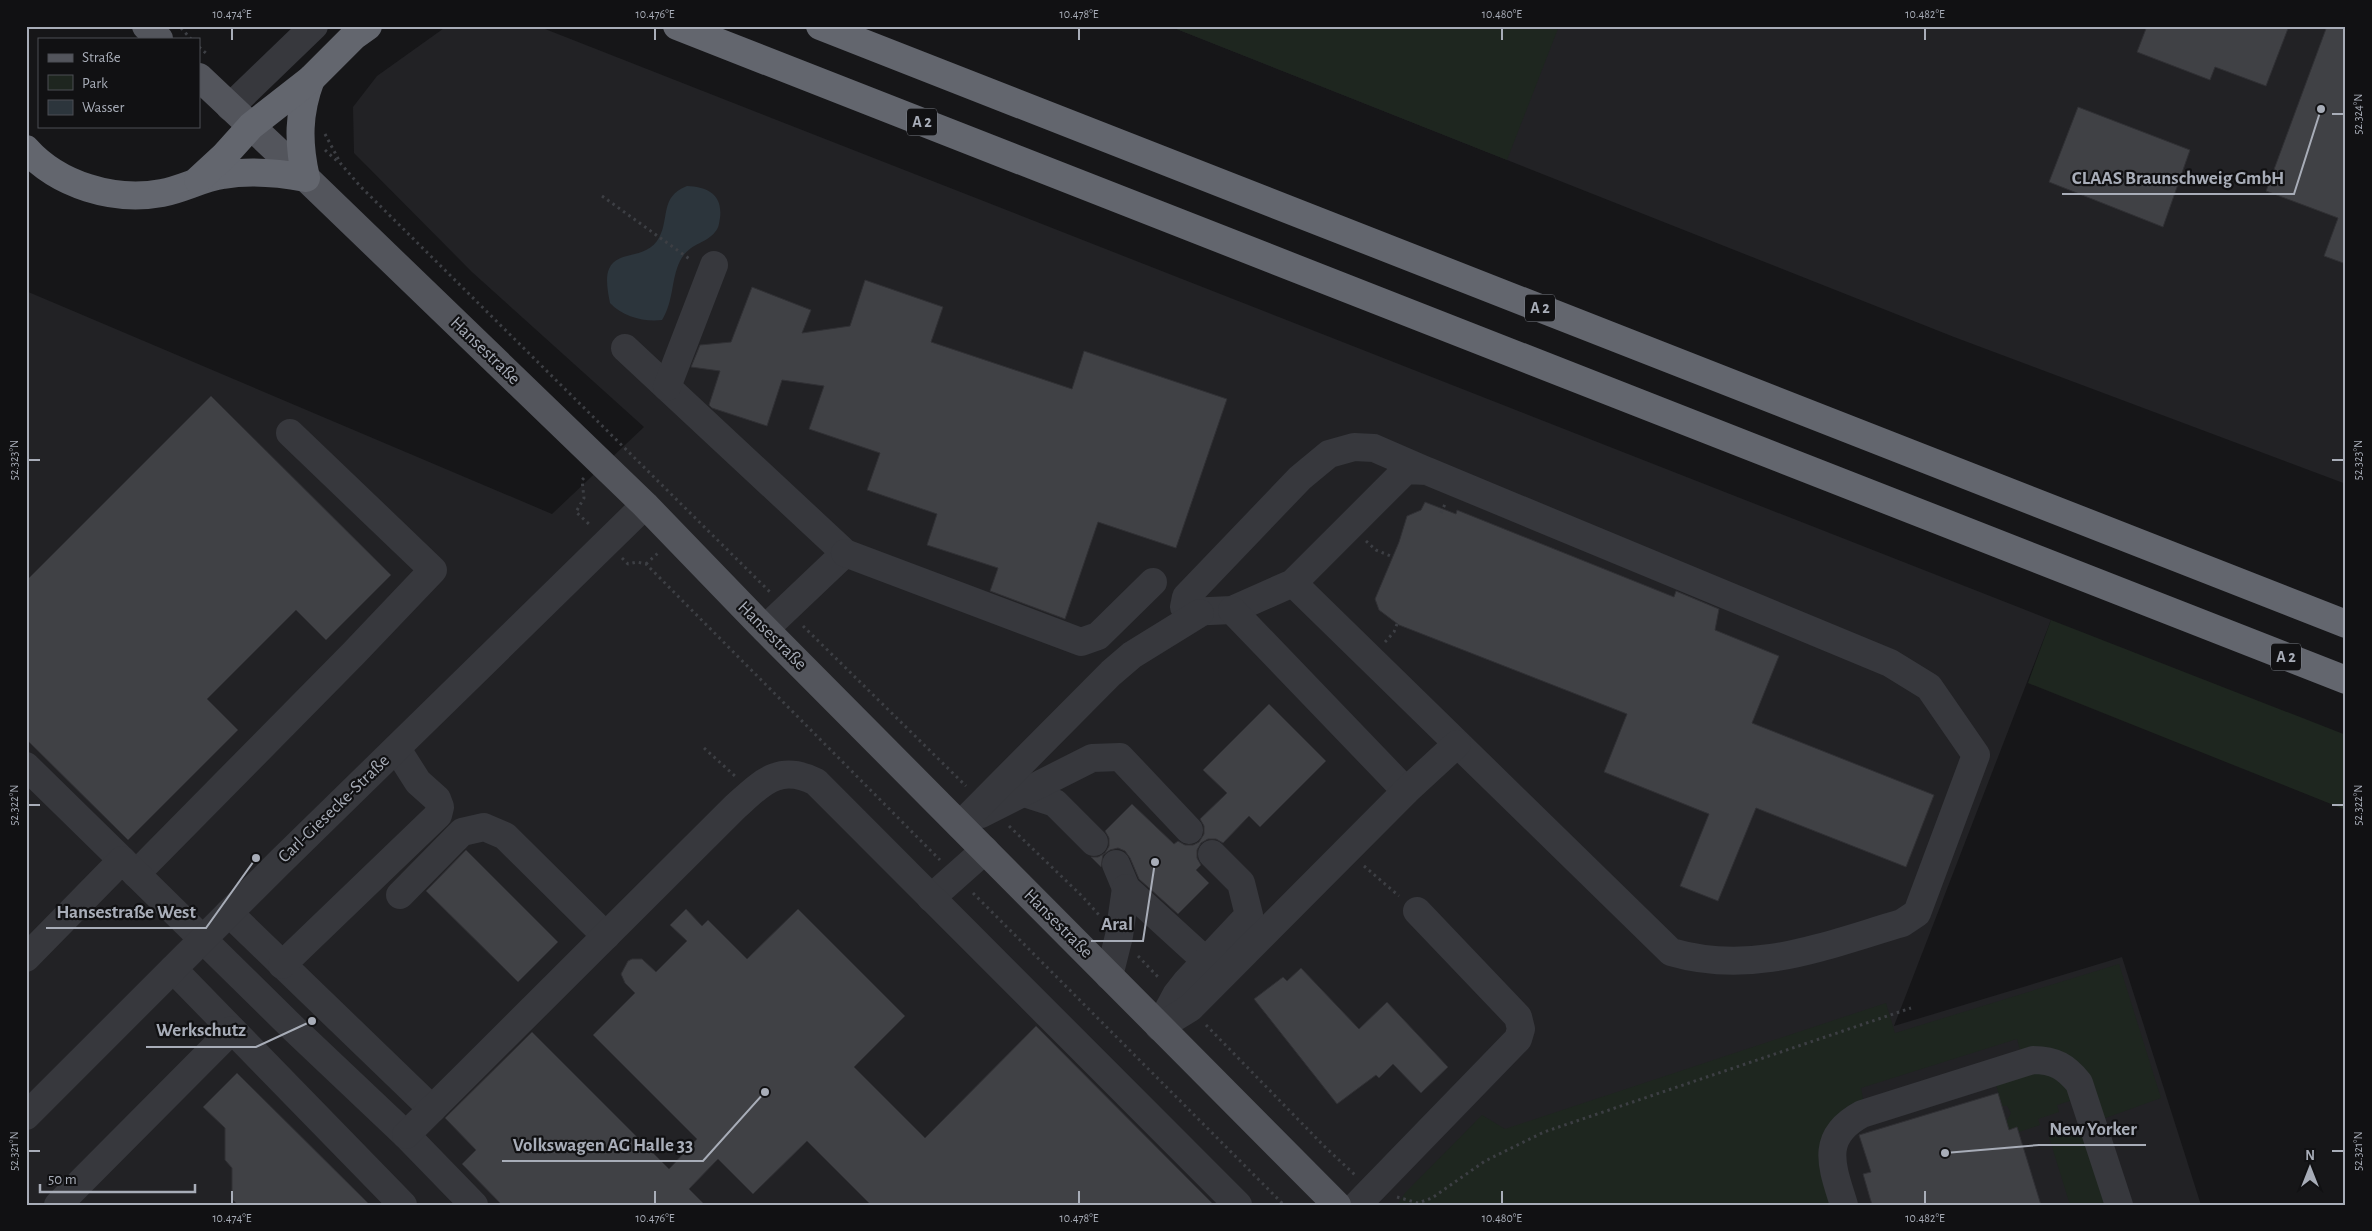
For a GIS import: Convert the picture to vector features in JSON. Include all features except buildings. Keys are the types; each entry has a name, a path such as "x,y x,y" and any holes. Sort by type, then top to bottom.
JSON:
{"highway":[{"path":"197,181 224,156 251,126 311,79 354,36 368,26"},
{"name":"A 2","path":"677,26 2346,680"},
{"name":"A 2","path":"820,26 2346,624"},
{"path":"26,148 49,168 66,179 83,186 117,194 160,193 224,174 251,172 279,173 306,178 300,152 299,125 305,94 311,79"}],"main road":[{"path":"146,26 158,38"},
{"name":"Hansestraße","path":"207,69 230,107 645,505 765,629 1337,1205"}],"street":[{"path":"230,107 314,26"},
{"path":"667,387 702,262"},
{"path":"625,348 845,553 1081,642 1098,636 1154,582"},
{"path":"26,958 129,867 353,654 433,570 290,433"},
{"path":"1293,583 1670,952 1698,960 1741,962 1785,956 1902,923 1917,913 1976,755 1929,687 1890,663 1374,448 1354,447 1329,454 1300,478 1186,597 1184,607 1188,612 1200,613 1232,610 1293,583 1406,470 1427,471"},
{"name":"Carl-Giesecke-Straße","path":"26,1116 202,939 645,505"},
{"path":"765,629 845,553"},
{"path":"1232,610 1406,791"},
{"path":"960,825 1111,672 1132,655 1200,613"},
{"path":"1159,1027 1190,1008 1406,791 1457,744"},
{"path":"282,965 438,815 440,806 437,799 418,782 397,748"},
{"path":"960,825 1092,758 1120,757 1189,830"},
{"path":"26,766 202,939 406,1135 474,1205"},
{"path":"406,1135 744,800 776,776 790,773 804,776 816,782 1238,1205"},
{"path":"1024,793 1056,803 1094,842"},
{"path":"400,895 462,832 484,827 505,836 606,936"},
{"path":"931,898 985,850"},
{"path":"1159,1027 1176,996 1248,915 1241,882 1212,854"},
{"path":"1109,976 1119,936 1121,876 1206,961"},
{"path":"1365,1198 1518,1039 1521,1029 1518,1016 1417,911"},
{"path":"229,913 432,1109"},
{"path":"173,968 403,1205"},
{"path":"58,1205 232,1030"},
{"path":"1844,1205 1832,1163 1832,1148 1838,1133 1846,1122 1862,1114 2013,1066 2033,1060 2047,1060 2058,1063 2069,1070 2079,1083 2119,1205"}],"path":[{"path":"179,26 190,38"},
{"path":"200,50 207,69"},
{"path":"299,125 315,124 322,128 340,164"},
{"path":"323,148 620,442 582,480 584,498 576,512 628,564 638,562 646,564 1284,1205"},
{"path":"602,196 656,234 702,262"},
{"path":"1376,550 1393,557"},
{"path":"1389,638 1397,624"},
{"path":"704,748 744,800"},
{"path":"1349,849 1366,869 1417,911"},
{"path":"1365,1198 1418,1203 1432,1198 1485,1161 1544,1132 1911,1008"}],"shaded area":[{"path":"447,26 540,27 2051,620 1894,1026 2122,957 2201,1205 26,1205 26,291 552,514 644,427 472,272 354,153 353,107 377,76"},
{"path":"1169,26 2346,26 2346,484 1954,337"}],"green space":[{"path":"1169,26 1559,26 1507,160"},
{"path":"2051,620 2346,735 2346,810 2028,683"},
{"path":"2119,964 2161,1098 2100,1120 2092,1093 2021,1054 2017,1039 1861,1088 1864,1104 1849,1109 1834,1205 1397,1205 1405,1193 1482,1115 1505,1129 1886,1003 1895,1033"},
{"path":"2028,1071 2059,1077 2073,1100 2057,1105 2059,1112 2038,1119 2040,1125 2019,1132 2017,1127 2009,1130 2006,1122 2011,1113 2007,1106 2002,1106 1995,1081"},
{"path":"2082,1127 2106,1205 2070,1205 2049,1137"}],"water":[{"path":"687,186 701,188 712,193 719,203 719,225 711,236 688,251 680,261 669,305 662,320 634,318 627,315 610,303 607,281 609,269 618,259 645,251 657,241 664,226 668,203 672,196"}],"place":[{"name":"CLAAS Braunschweig GmbH","path":"2321,109"},
{"name":"Hansestraße West","path":"256,858"},
{"name":"Aral","path":"1155,862"},
{"name":"Werkschutz","path":"312,1021"},
{"name":"Volkswagen AG Halle 33","path":"765,1092"},
{"name":"New Yorker","path":"1945,1153"}]}
